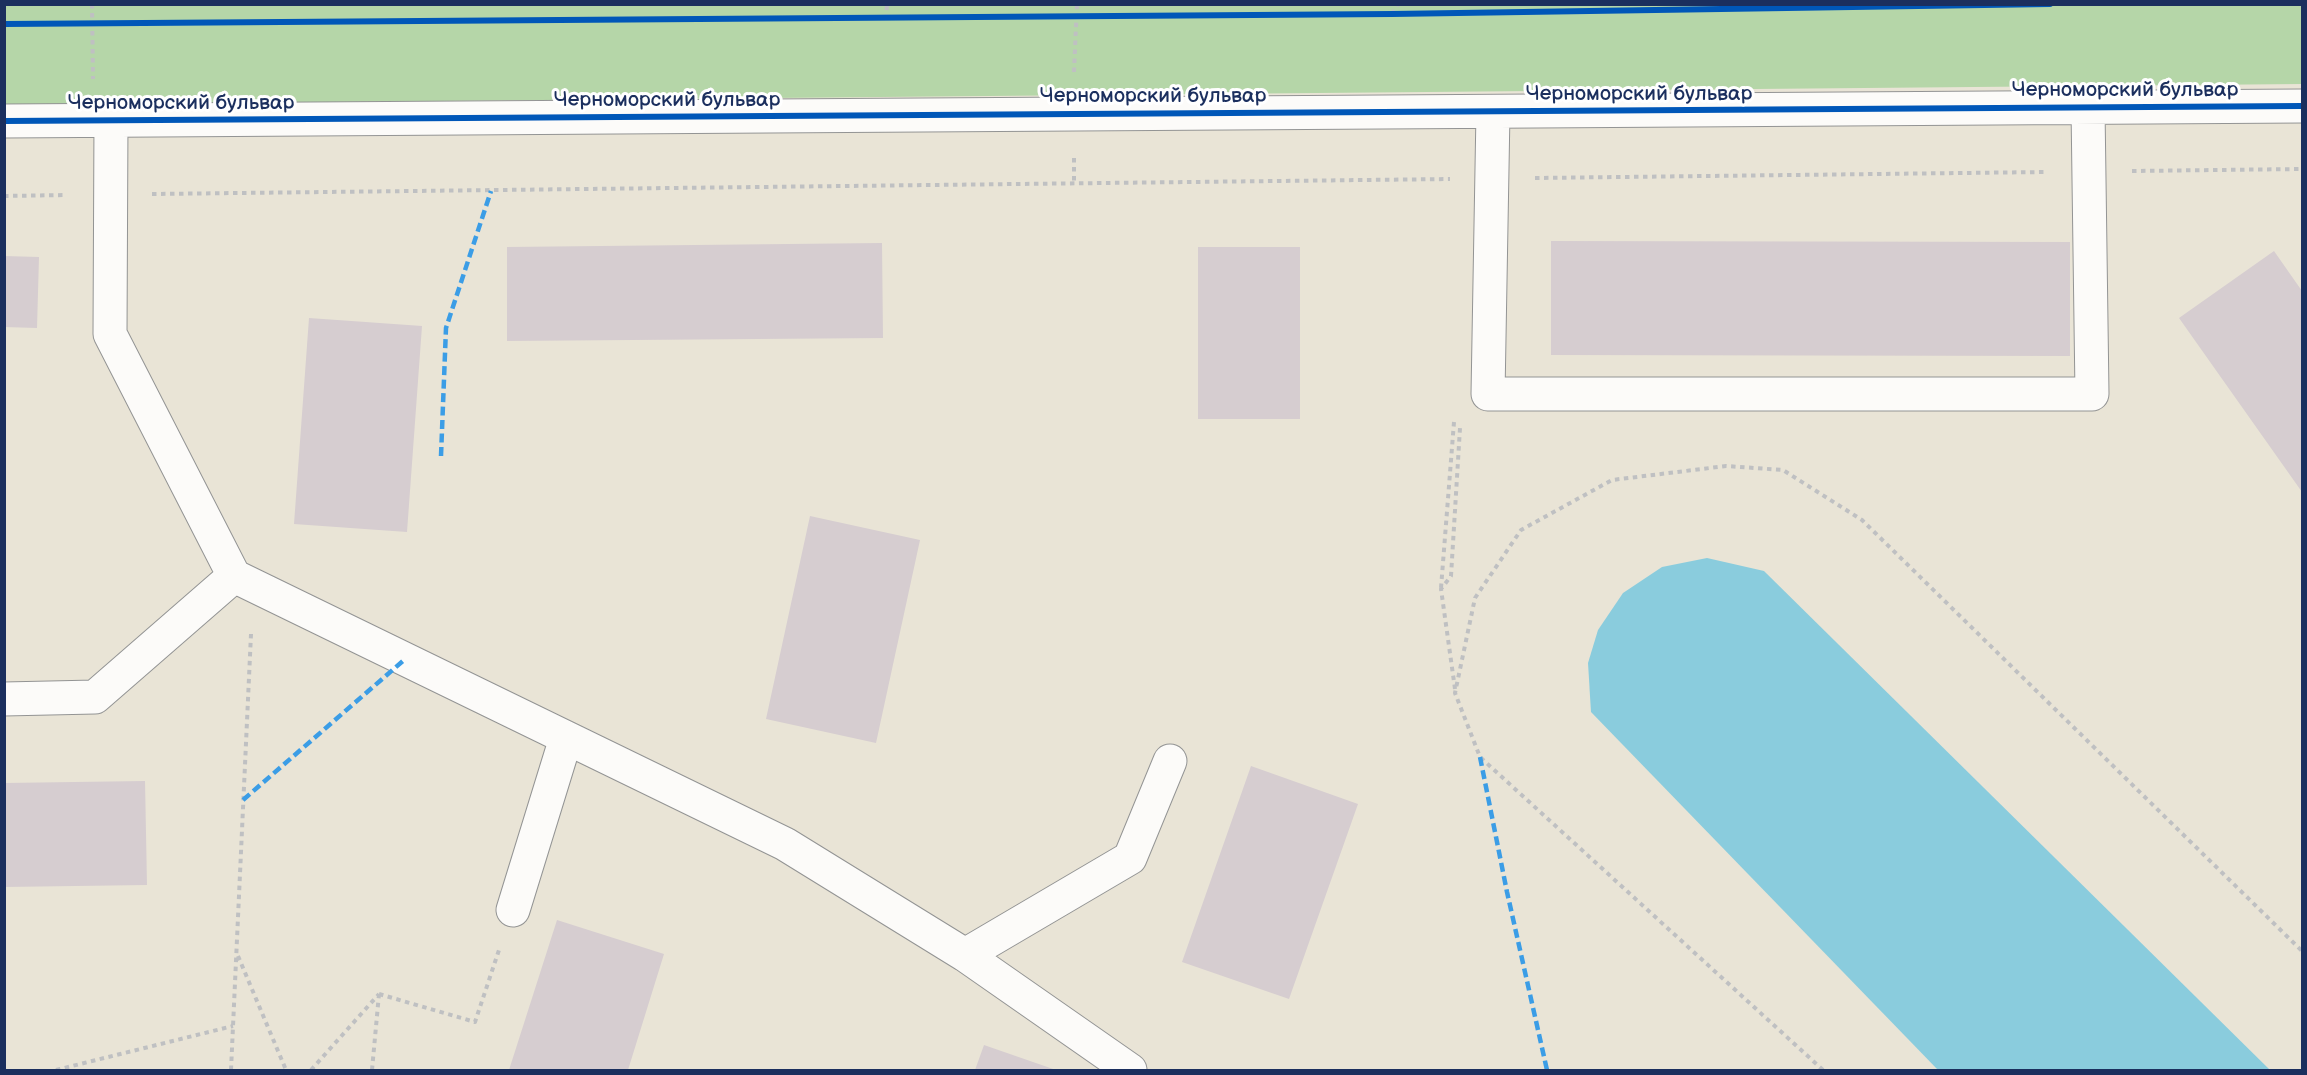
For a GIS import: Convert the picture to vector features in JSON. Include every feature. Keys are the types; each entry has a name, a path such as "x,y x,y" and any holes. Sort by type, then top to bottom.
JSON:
{"street":[{"name":"Черноморский бульвар","path":"4,121 2302,106"},
{"path":"1493,112 1488,394 2092,394 2088,108"},
{"path":"111,120 110,334 244,581 785,844 965,955 1130,1071"},
{"path":"4,699 95,698 244,581"},
{"path":"513,910 566,738"},
{"path":"965,955 1130,858 1170,761"}],"path":[{"path":"92,4 93,81"},
{"path":"886,19 887,4"},
{"path":"1076,17 1077,4"},
{"path":"1392,14 1398,4"},
{"path":"4,24 886,19 2050,4"},
{"path":"4,196 2302,169"},
{"path":"1441,589 1451,576 1452,564 1461,430 1455,419 1441,589 1455,693 1480,757 1823,1071"},
{"path":"1455,693 1475,598 1521,530 1612,480 1726,466 1783,470 1862,520 2302,951"},
{"path":"231,1071 236,953 244,581"},
{"path":"379,994 475,1022 513,910"},
{"path":"236,953 286,1071"},
{"path":"311,1071 379,994"},
{"path":"372,1071 379,994"},
{"path":"56,1071 233,1026"}],"green space":[{"path":"2302,4 2302,84 5,105 4,5"}],"water":[{"path":"1707,558 1764,571 2270,1070 1938,1070 1591,712 1588,663 1598,630 1623,593 1662,567"}],"building":[{"path":"1551,241 2070,242 2070,356 1551,355"},
{"path":"882,243 883,338 507,341 507,247"},
{"path":"1198,247 1300,247 1300,419 1198,419"},
{"path":"2274,251 2302,291 2302,492 2179,318"},
{"path":"4,256 39,257 37,328 4,327"},
{"path":"309,318 422,326 407,532 294,524"},
{"path":"810,516 920,540 876,743 766,719"},
{"path":"1251,766 1358,804 1289,999 1182,962"},
{"path":"145,781 147,885 4,887 4,783"},
{"path":"557,920 664,954 628,1070 509,1070"},
{"path":"984,1045 1056,1070 975,1070"}],"marked path":[{"path":"441,456 446,328 491,191"},
{"path":"243,800 404,660"},
{"path":"1480,757 1507,892 1547,1070"}],"cycle path":[{"path":"4,24 1392,14 2050,4"},
{"path":"4,121 2302,106"}]}
